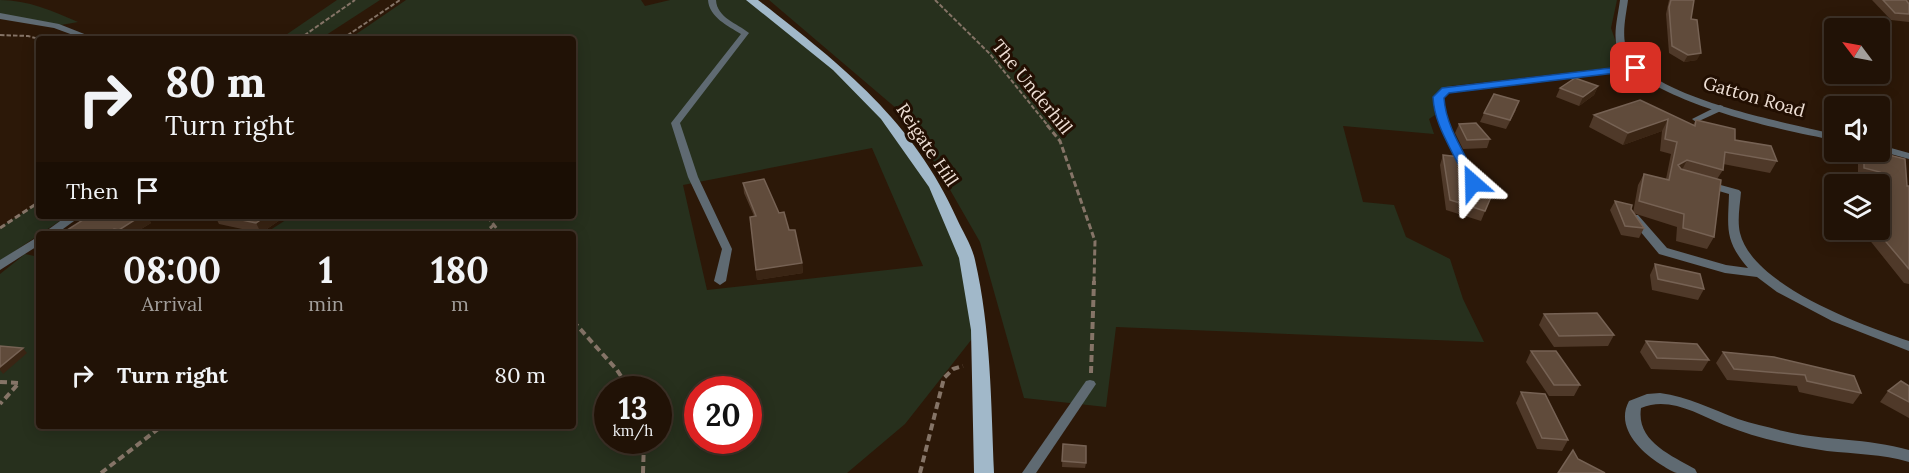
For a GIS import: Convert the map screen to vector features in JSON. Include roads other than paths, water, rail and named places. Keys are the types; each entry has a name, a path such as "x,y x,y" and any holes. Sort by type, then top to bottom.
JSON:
{"main road":[{"name":"Reigate Hill","path":"751,0 837,68 885,116 936,188 967,258 979,330 984,473"}],"street":[{"name":"Gatton Road","path":"1624,0 1619,37 1625,56 1636,68 1666,86 1720,108 1824,134"},
{"path":"0,16 56,26 84,36"},
{"path":"1890,151 1909,156"},
{"path":"1690,179 1735,192 1734,235 1744,258 1760,273 1814,307 1861,329 1909,346"},
{"path":"1634,217 1663,251 1725,269 1760,273"},
{"path":"52,231 70,219"},
{"path":"0,266 36,242"},
{"path":"1689,473 1664,459 1646,445 1634,431 1630,417 1634,405 1643,400 1659,398 1679,402 1740,425 1802,441 1888,449 1909,456"}],"lane":[{"path":"712,0 712,5 722,19 745,33 675,123 693,177 727,249 720,281"},
{"path":"1473,183 1463,160 1451,142 1439,105 1438,97 1446,90 1636,68"},
{"path":"1696,119 1720,108"},
{"path":"1029,473 1090,384"}]}
